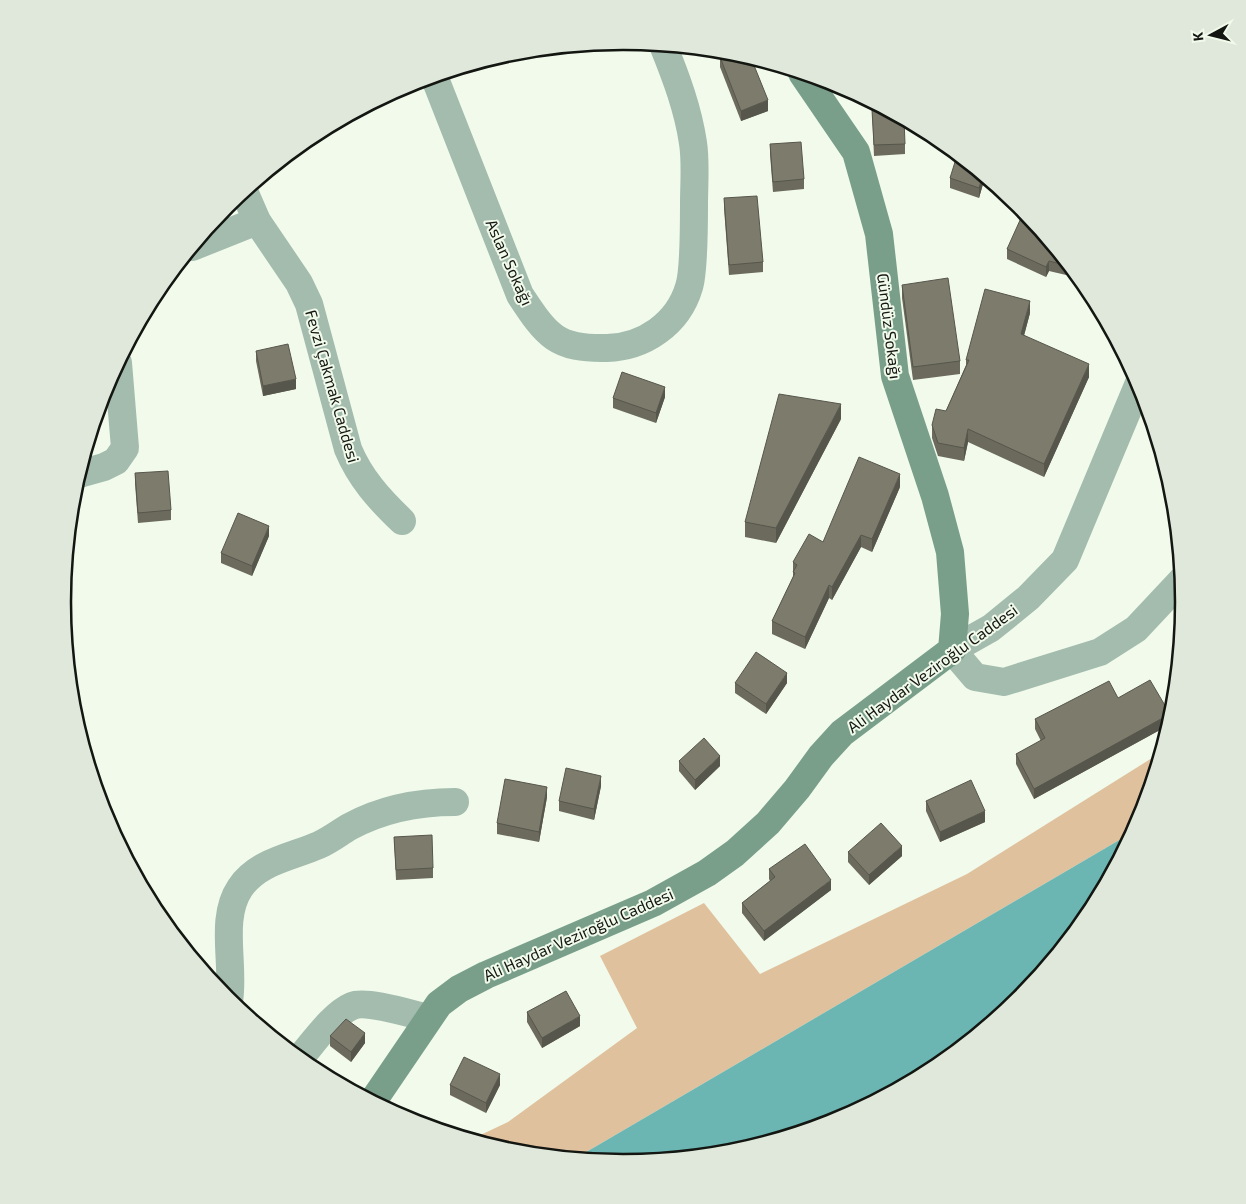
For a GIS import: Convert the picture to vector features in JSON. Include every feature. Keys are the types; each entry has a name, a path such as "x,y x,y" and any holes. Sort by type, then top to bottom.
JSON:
{"main road":[{"name":"Gündüz Sokağı","path":"808,82 856,152 879,234 895,376 935,496 950,552 956,614 952,650"},
{"name":"Ali Haydar Veziroğlu Caddesi","path":"377,1096 439,1004 459,989 486,975 653,903 707,873 735,853 768,823 797,790 821,756 842,733 952,650"}],"street":[{"name":"Aslan Sokağı","path":"437,83 520,295 538,323 560,343 582,348 617,347 649,338 675,316 690,286 694,217 693,145 678,84 666,52"},
{"name":"Fevzi Çakmak Caddesi","path":"247,198 257,221 300,283 309,304 348,449 355,465 362,478 402,521"},
{"path":"205,242 257,221"},
{"path":"87,472 116,461 125,448 119,377"},
{"name":"Ali Haydar Veziroğlu Caddesi","path":"952,650 991,628 1028,598 1065,560 1134,394"},
{"path":"952,650 975,677 1004,682 1079,661 1100,652 1136,629 1175,588"},
{"path":"231,990 232,981 229,924 232,906 240,888 254,875 281,858 319,845 349,827 378,814 408,805 456,802"},
{"path":"305,1053 329,1024 351,1006 367,1005 428,1018"}],"shaded area":[{"path":"1152,758 1133,813 1121,839 585,1153 515,1143 480,1135 508,1122 637,1028 600,956 704,903 760,974 967,874"}],"water":[{"path":"1121,839 1082,909 1038,966 987,1017 959,1040 899,1080 834,1112 766,1135 731,1143 659,1153 585,1153"}],"building":[{"path":"721,59 754,66 768,100 741,111"},
{"path":"872,110 904,127 905,144 874,145"},
{"path":"801,142 804,179 773,182 770,144"},
{"path":"955,162 981,182 979,188 950,178"},
{"path":"757,196 763,262 729,265 724,198"},
{"path":"1020,220 1059,263 1049,261 1046,267 1007,249"},
{"path":"948,278 960,361 913,367 902,285"},
{"path":"985,289 1030,301 1021,334 1089,364 1044,464 968,429 964,448 938,443 932,425 936,409 946,411 969,360 966,360"},
{"path":"288,344 296,379 263,386 256,351"},
{"path":"622,372 665,387 656,413 613,398"},
{"path":"779,394 841,404 776,528 745,522"},
{"path":"859,457 900,474 872,539 861,535 832,587 829,585 805,637 772,621 795,573 793,572 797,565 793,562 809,534 823,542"},
{"path":"168,471 171,510 138,513 135,473"},
{"path":"238,513 269,526 252,566 221,553"},
{"path":"756,652 787,673 766,704 735,683"},
{"path":"1150,680 1165,705 1162,718 1034,789 1016,754 1045,738 1035,719 1109,681 1118,698"},
{"path":"704,738 720,756 695,780 679,761"},
{"path":"566,768 601,776 594,809 559,801"},
{"path":"505,779 547,787 539,832 497,823"},
{"path":"971,780 985,811 940,832 926,801"},
{"path":"881,823 902,846 869,875 848,852"},
{"path":"432,835 433,868 396,870 394,837"},
{"path":"805,844 831,880 764,931 742,903 775,877 769,869"},
{"path":"566,991 580,1016 542,1038 527,1012"},
{"path":"346,1019 365,1033 351,1052 330,1036"},
{"path":"464,1057 500,1074 486,1103 450,1085"}]}
